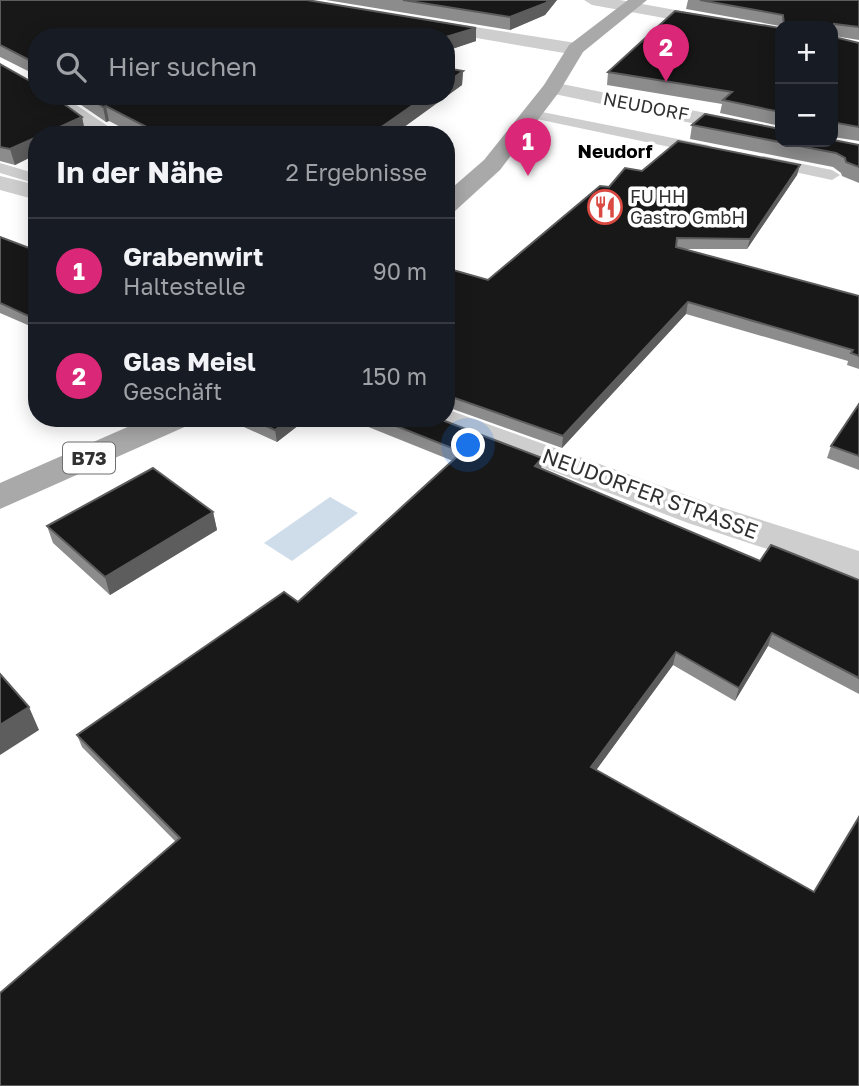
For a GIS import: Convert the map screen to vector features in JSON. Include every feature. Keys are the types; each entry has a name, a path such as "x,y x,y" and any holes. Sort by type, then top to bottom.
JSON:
{"main road":[{"path":"455,198 492,165 552,88 576,49 633,3"},
{"name":"B73","path":"0,497 157,427"}],"street":[{"path":"592,0 633,3 775,33"},
{"path":"400,20 449,28"},
{"path":"455,29 576,49"},
{"name":"NEUDORF","path":"552,88 775,134"},
{"path":"63,105 96,126"},
{"path":"0,183 28,191"},
{"name":"NEUDORFER STRASSE","path":"455,422 701,514 859,565"}],"lane":[{"path":"532,114 724,153"},
{"path":"751,159 832,175"},
{"path":"0,169 28,177"}],"water":[{"path":"330,497 358,513 292,561 264,543"}],"building":[{"path":"0,0 307,0 476,28 455,34 455,28 28,28 28,59 0,45"},
{"path":"403,0 549,0 510,17"},
{"path":"700,0 859,0 859,27 838,24 838,21 784,21 783,15"},
{"path":"675,11 775,27 775,111 723,100 732,92 608,72"},
{"path":"838,38 859,43 859,127 838,123"},
{"path":"0,64 28,80 28,105 65,105 82,117 62,126 28,126 28,141 10,149 0,147"},
{"path":"100,105 413,105 383,126 145,126 106,106"},
{"path":"705,114 775,128 775,141 692,125"},
{"path":"678,141 800,165 750,239 677,238 676,247 859,296 859,356 851,353 853,350 688,302 563,436 455,398 455,271 488,280 600,186 609,187 625,168 642,171"},
{"path":"838,141 859,145 859,167 846,162 845,158 836,153 805,147 838,147"},
{"path":"0,237 28,248 28,316 0,303"},
{"path":"859,404 859,456 831,446"},
{"path":"455,425 542,458 535,466 760,561 771,545 859,580 859,678 772,633 739,688 676,652 591,767 814,892 859,817 859,1086 0,1086 0,993 180,838 77,735 284,592 298,602 462,452 399,427 455,427"},
{"path":"153,468 213,512 105,577 47,526"},
{"path":"0,674 29,707 0,725"}],"place":[{"name":"Glas Meisl","path":"666,82"},
{"name":"Grabenwirt","path":"528,176"},
{"name":"FU HH Gastro GmbH","path":"605,207"}],"district":[{"name":"Neudorf","path":"615,151"}]}
